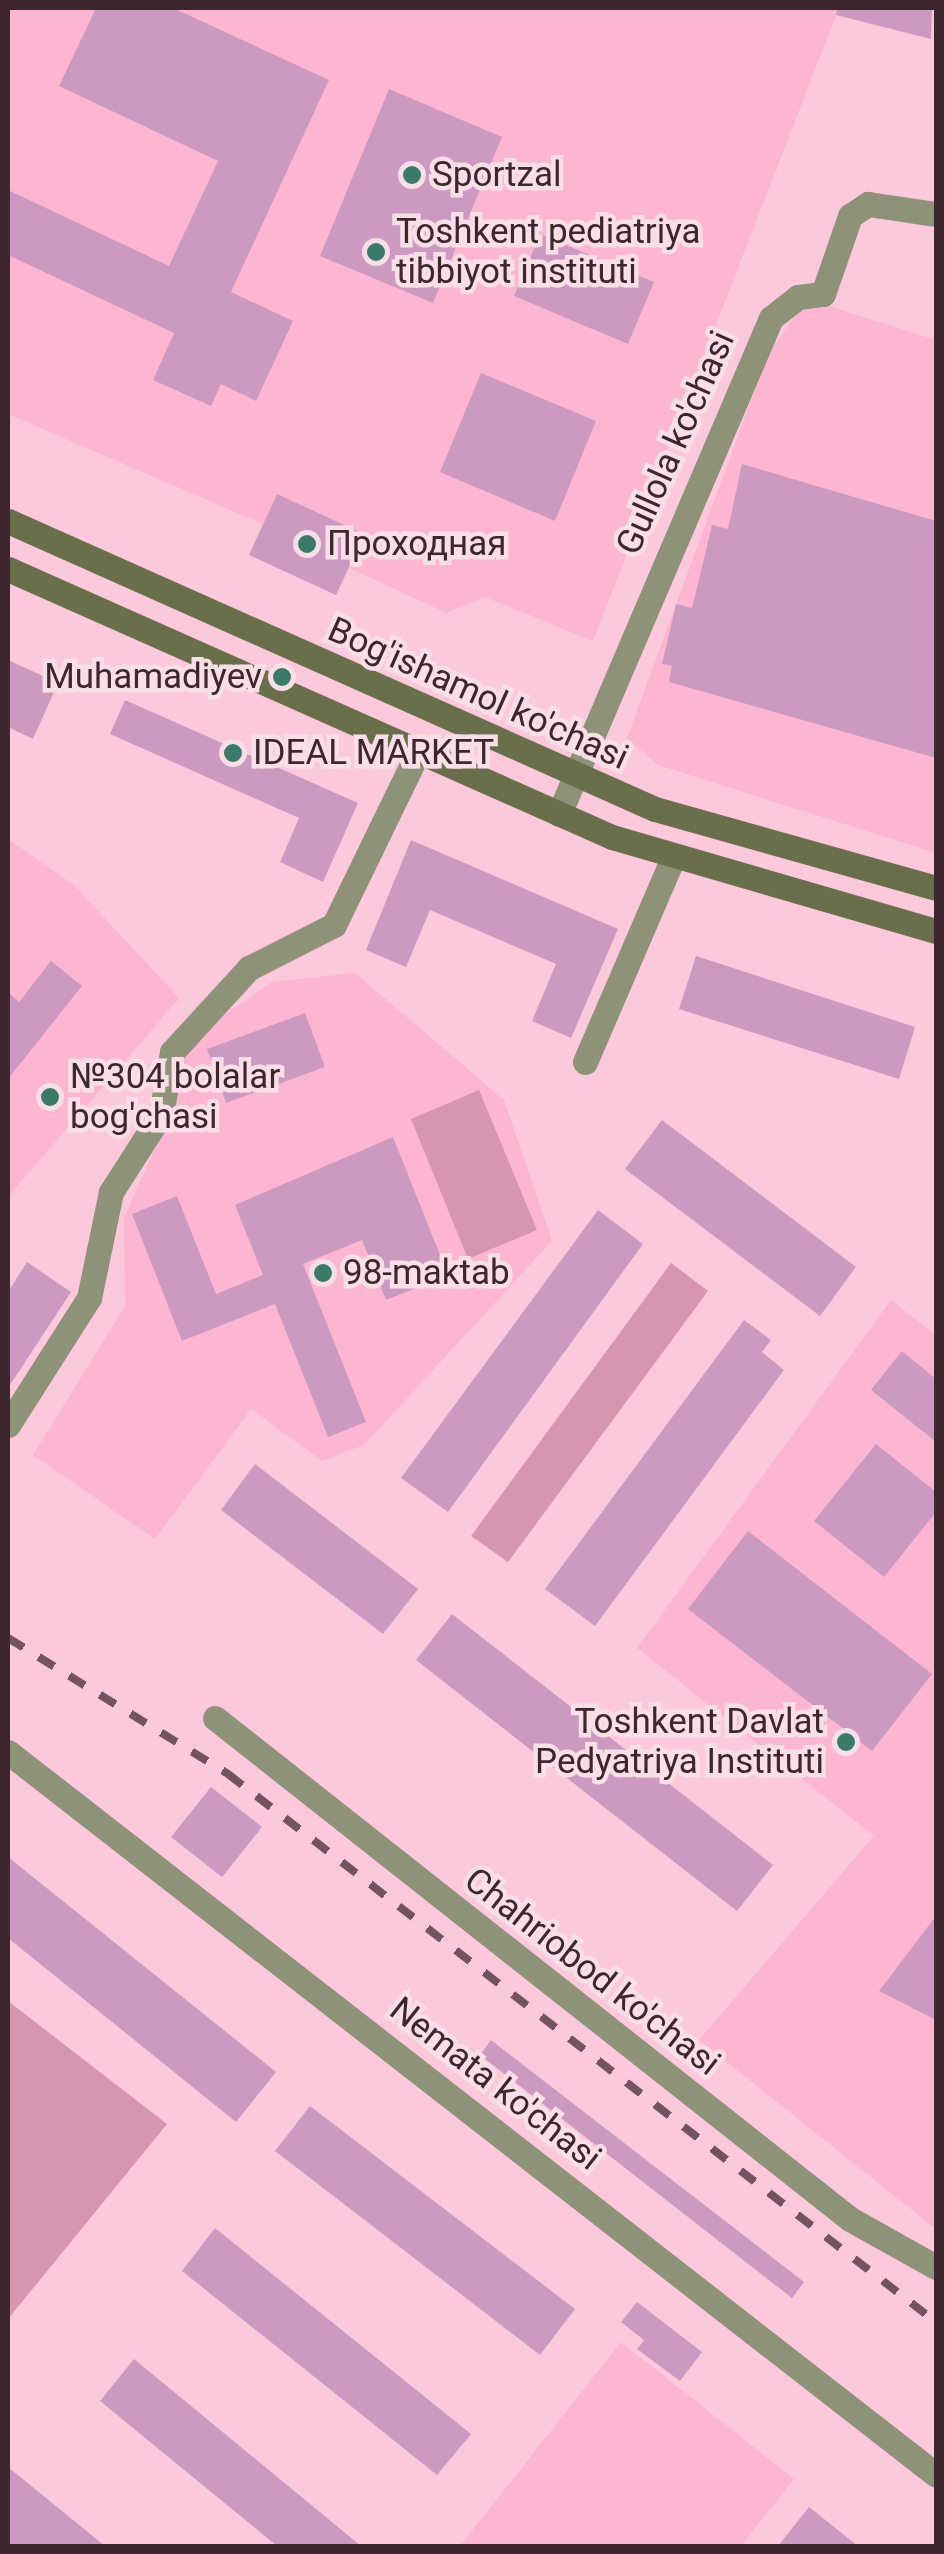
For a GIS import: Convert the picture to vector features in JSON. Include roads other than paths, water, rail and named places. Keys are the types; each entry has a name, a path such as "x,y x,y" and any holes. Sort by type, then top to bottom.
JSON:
{"main road":[{"name":"Bog'ishamol ko'chasi","path":"8,521 574,777 703,825 936,888"},
{"path":"8,570 416,756 559,814 673,858 936,932"}],"street":[{"name":"Gullola ko'chasi","path":"559,814 771,318 798,297 822,294 850,216 868,204 936,214"},
{"path":"8,1425 89,1298 110,1192 161,1114 172,1052 249,968 334,925 416,756"},
{"path":"585,1062 673,858"},
{"name":"Chahriobod ko'chasi","path":"214,1718 850,2219 936,2266"},
{"name":"Nemata ko'chasi","path":"8,1752 936,2475"}],"railway":[{"path":"8,1638 228,1774 936,2322"}],"place":[{"name":"Sportzal","path":"412,175"},
{"name":"Toshkent pediatriya tibbiyot instituti","path":"376,252"},
{"name":"Проходная","path":"307,544"},
{"name":"Muhamadiyev","path":"282,677"},
{"name":"IDEAL MARKET","path":"233,753"},
{"name":"№304 bolalar bog'chasi","path":"50,1097"},
{"name":"98-maktab","path":"323,1273"},
{"name":"Toshkent Davlat Pedyatriya Instituti","path":"846,1742"}]}
